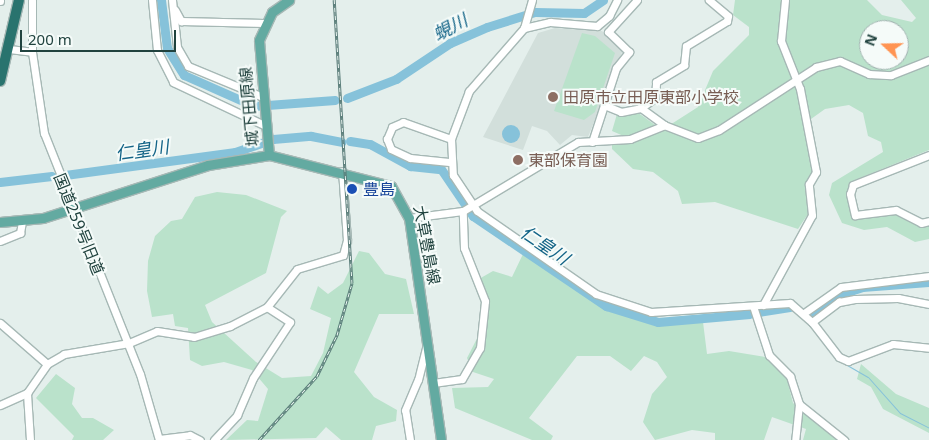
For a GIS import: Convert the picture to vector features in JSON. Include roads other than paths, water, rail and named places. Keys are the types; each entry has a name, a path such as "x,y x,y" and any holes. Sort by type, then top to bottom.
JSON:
{"highway":[{"path":"0,81 19,0"}],"main road":[{"path":"264,23 289,0"},
{"name":"城下田原線","path":"0,222 22,222 208,165 268,152 259,40 264,23"},
{"name":"大草豊島線","path":"268,152 391,186 410,218 440,440"}],"street":[{"name":"国道259号旧道","path":"32,0 32,52 44,133 72,208 129,343 159,440"},
{"path":"152,0 157,50 173,82 266,130"},
{"path":"172,0 181,21 264,23"},
{"path":"172,0 177,47 188,66 263,97"},
{"path":"532,0 524,28 475,82 451,139 450,162 473,206 596,294 626,306 651,312 790,303 804,313 839,357 848,360 893,344 929,348"},
{"path":"608,32 637,0"},
{"path":"604,105 622,112 641,108 654,98 656,82 684,65 686,46 727,21 728,16 709,0"},
{"path":"763,305 812,215 809,184 816,172 814,152 794,79 781,41 785,0"},
{"path":"524,28 550,22 597,26 617,2"},
{"path":"608,32 617,2"},
{"path":"589,142 616,68 629,52 608,32"},
{"path":"9,49 32,52"},
{"path":"641,108 664,125 698,138 719,130 794,79 816,67 840,61 869,74 891,75 929,60"},
{"path":"450,162 410,158 391,149 387,139 392,127 403,122 451,139"},
{"path":"410,218 463,211 569,146 589,142 630,139 664,125"},
{"path":"929,155 853,185 850,194 855,215 896,210 921,222 929,221"},
{"path":"0,405 27,393 47,364 77,349 129,343 157,332 194,337 267,307 297,269 343,255 347,240 342,171"},
{"path":"433,383 462,379 480,348 485,301 464,248 463,211"},
{"path":"0,241 20,233 22,222"},
{"path":"804,313 841,287 929,276"},
{"path":"812,322 839,302 855,299 898,298 929,304"},
{"path":"753,306 769,354 790,376 799,404 795,440"},
{"path":"214,440 237,416 253,378 290,322 267,307"},
{"path":"0,323 47,364"},
{"path":"410,440 404,410 418,380 428,341"},
{"path":"27,393 30,440"},
{"path":"799,404 844,440"},
{"path":"159,440 190,434 200,440"}],"water":[{"path":"511,125 517,128 520,134 517,140 511,143 505,140 502,134 505,128"}],"waterway":[{"name":"蜆川","path":"161,0 167,48 184,75 254,106 335,100"},
{"name":"蜆川","path":"347,98 396,79 450,43 487,27 535,12 584,13 603,0"},
{"name":"仁皇川","path":"65,175 235,152 273,139 311,136 341,142"},
{"name":"仁皇川","path":"350,141 370,144 410,166 441,169 473,216 606,306 658,322 750,314"},
{"name":"仁皇川","path":"0,182 52,176"},
{"name":"仁皇川","path":"811,315 838,295 862,287 929,282"},
{"name":"仁皇川","path":"758,312 790,307"},
{"path":"840,361 868,377 900,413 929,428"}],"railway":[{"path":"259,440 317,376 337,335 352,283 334,0"}],"place":[{"name":"田原市立田原東部小学校","path":"553,97"},
{"name":"東部保育園","path":"518,160"},
{"name":"豊島","path":"352,189"}]}
